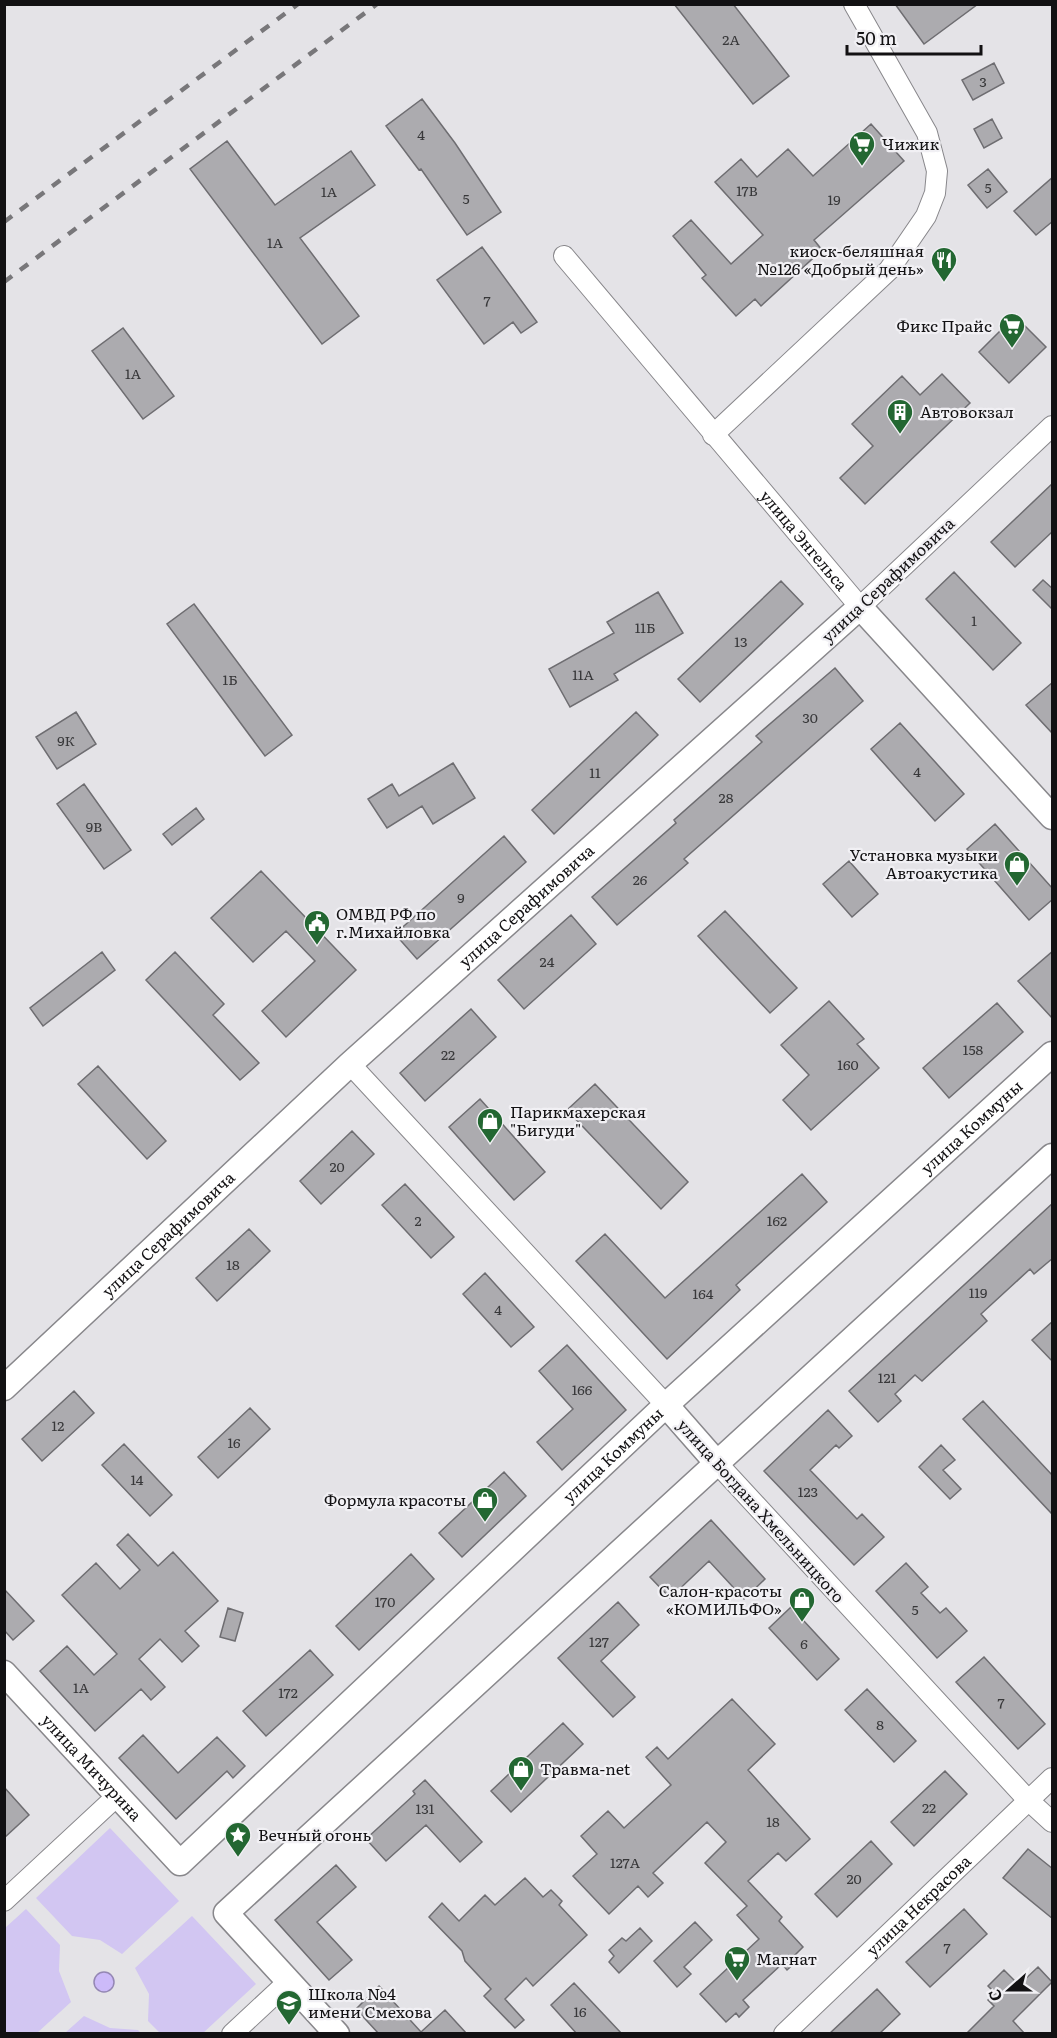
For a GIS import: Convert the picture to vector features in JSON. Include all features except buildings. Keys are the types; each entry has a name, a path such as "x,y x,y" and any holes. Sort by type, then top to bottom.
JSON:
{"street":[{"path":"713,435 889,270 926,216 935,193 937,171 927,133 854,4"},
{"name":"улица Энгельса","path":"564,256 860,607 1053,817"},
{"name":"улица Серафимовича","path":"4,1388 350,1064 860,607 1053,426"},
{"name":"улица Коммуны","path":"180,1863 666,1405 1053,1054"},
{"name":"улица Богдана Хмельницкого","path":"350,1064 1028,1800 1053,1822"},
{"path":"337,2034 226,1913 716,1462 1053,1156"},
{"name":"улица Мичурина","path":"4,1673 180,1863"},
{"name":"улица Некрасова","path":"784,2034 1053,1778"},
{"path":"4,1901 117,1796"},
{"path":"232,2034 289,1982"}],"shaded area":[{"path":"110,1828 179,1901 122,1954 100,1940 72,1936 36,1898"},
{"path":"26,1909 60,1945 59,1971 71,2002 37,2033 7,2033 4,2031 5,1928"},
{"path":"192,1916 256,1984 203,2033 160,2033 148,2021 149,1994 135,1968"},
{"path":"104,1972 111,1975 114,1982 111,1989 104,1992 97,1989 94,1982 97,1975"},
{"path":"84,2016 110,2028 138,2030 141,2033 65,2033"}],"railway":[{"path":"4,222 298,4"},
{"path":"4,282 377,4"}],"place":[{"name":"Чижик","path":"862,167"},
{"name":"киоск-беляшная №126 «Добрый день»","path":"944,283"},
{"name":"Фикс Прайс","path":"1012,349"},
{"name":"Автовокзал","path":"900,435"},
{"name":"Установка музыки Автоакустика","path":"1017,887"},
{"name":"ОМВД РФ по г.Михайловка","path":"317,946"},
{"name":"Парикмахерская \"Бигуди\"","path":"490,1144"},
{"name":"Формула красоты","path":"485,1523"},
{"name":"Салон-красоты «КОМИЛЬФО»","path":"802,1623"},
{"name":"Травма-net","path":"521,1792"},
{"name":"Вечный огонь","path":"238,1858"},
{"name":"Магнат","path":"737,1982"},
{"name":"Школа №4 имени Смехова","path":"289,2026"}]}
